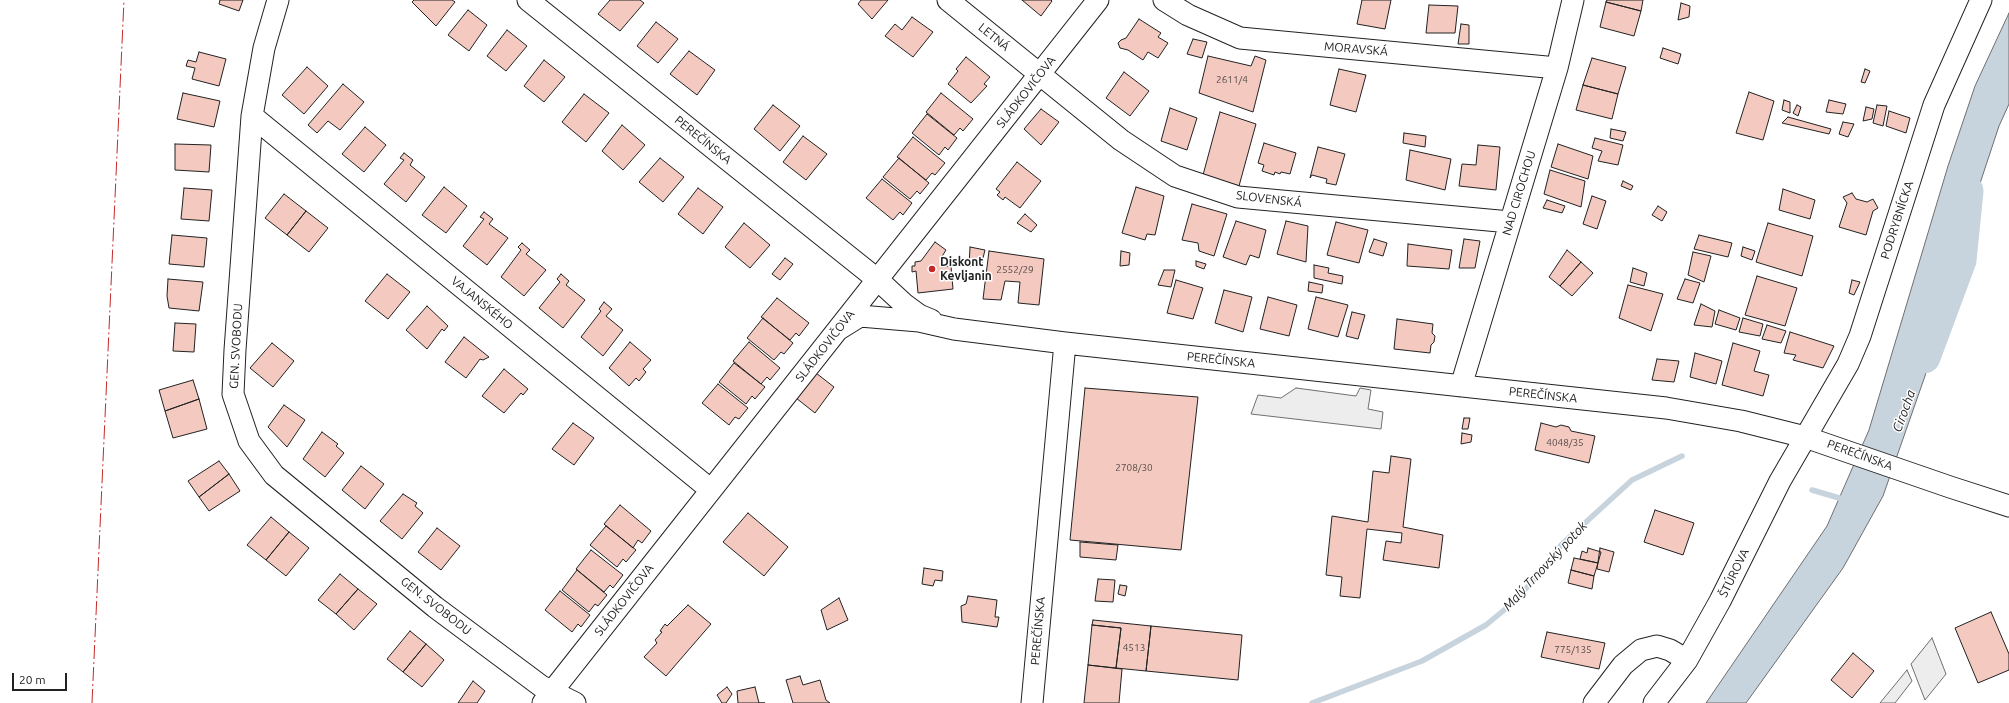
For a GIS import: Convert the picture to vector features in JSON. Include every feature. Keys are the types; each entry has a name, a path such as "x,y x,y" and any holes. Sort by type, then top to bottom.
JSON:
{"street":[{"name":"GEN. SVOBODU","path":"278,0 264,48 252,116 233,394 249,440 274,476 435,607 541,686 547,697 575,703"},
{"name":"PEREČÍNSKA","path":"528,0 885,286 919,315 954,329"},
{"name":"LETNÁ","path":"948,0 1040,74"},
{"name":"SLÁDKOVIČOVA","path":"547,697 839,329 885,286 892,262 1098,0"},
{"name":"MORAVSKÁ","path":"1164,0 1188,15 1240,38 1557,68"},
{"name":"NAD CIROCHOU","path":"1461,386 1557,68 1573,0"},
{"name":"PODRYBNÍCKA","path":"1814,439 1860,336 1934,105 1980,0"},
{"name":"SLOVENSKÁ","path":"1040,74 1121,140 1175,176 1238,197 1510,222"},
{"name":"VAJANSKÉHO","path":"252,116 711,490"},
{"name":"PEREČÍNSKA","path":"885,286 873,296 876,308 886,318 895,324 911,329"},
{"name":"PEREČÍNSKA","path":"839,329 860,316 919,321 954,329 1065,343 1666,408 1741,421 1814,439 1940,484 2009,506"},
{"name":"PEREČÍNSKA","path":"839,329 857,324 872,324 911,329 954,329"},
{"name":"PEREČÍNSKA","path":"1032,703 1065,343"},
{"name":"ŠTÚROVA","path":"1654,703 1687,660 1720,601 1780,481 1814,439"},
{"path":"1594,703 1622,665 1641,650 1657,646 1670,650 1687,660"}],"shaded area":[{"path":"1296,388 1356,396 1360,388 1371,390 1368,409 1383,412 1381,429 1251,414 1258,395 1281,398"},
{"path":"1932,638 1946,674 1925,700 1911,664"},
{"path":"1907,670 1912,681 1895,703 1880,703"}],"water":[{"path":"2009,13 2009,104 1999,126 1950,274 1925,376 1883,496 1843,568 1746,703 1706,703 1827,526 1869,430 1948,166 1975,86"}],"building":[{"path":"220,0 243,0 239,11 219,4"},
{"path":"414,0 452,0 455,2 436,26 412,2"},
{"path":"610,0 640,0 644,3 620,31 598,14"},
{"path":"861,0 888,0 872,19 858,4"},
{"path":"1022,0 1051,0 1052,1 1041,16"},
{"path":"1362,0 1391,0 1385,29 1357,24"},
{"path":"1607,0 1643,0 1641,11 1606,2"},
{"path":"1606,2 1641,11 1634,36 1600,27"},
{"path":"1681,3 1690,6 1689,17 1678,20"},
{"path":"1429,5 1458,6 1455,33 1426,33"},
{"path":"468,10 487,25 469,51 448,35"},
{"path":"912,17 933,32 913,57 885,36 895,24 902,30"},
{"path":"1139,19 1161,33 1158,37 1168,43 1158,58 1148,52 1143,60 1128,50 1120,48 1118,43 1126,38"},
{"path":"656,22 678,39 658,63 637,46"},
{"path":"1461,24 1469,25 1469,44 1458,44"},
{"path":"507,30 527,46 506,71 487,56"},
{"path":"1193,39 1207,42 1202,58 1187,54"},
{"path":"1663,48 1681,54 1678,64 1660,58"},
{"path":"689,51 715,70 697,95 670,74"},
{"path":"199,52 226,59 219,86 192,79 195,68 186,66 188,60 196,62"},
{"path":"1208,56 1251,66 1255,56 1266,60 1253,112 1199,93"},
{"path":"966,57 990,77 984,84 987,86 971,103 948,84 958,71 956,69"},
{"path":"1592,58 1626,67 1618,94 1583,85"},
{"path":"544,60 565,77 544,102 524,86"},
{"path":"307,67 328,86 304,114 282,95"},
{"path":"1339,69 1366,75 1356,112 1330,105"},
{"path":"1865,69 1870,71 1865,83 1861,82"},
{"path":"1124,72 1149,91 1130,116 1106,98"},
{"path":"343,84 364,102 340,130 328,121 317,133 308,125"},
{"path":"1583,85 1618,94 1612,119 1576,110"},
{"path":"1749,92 1774,101 1763,140 1736,133"},
{"path":"183,93 220,101 214,127 177,119"},
{"path":"941,93 973,119 963,131 960,128 954,135 926,112"},
{"path":"584,94 609,113 586,142 562,122"},
{"path":"1784,100 1790,102 1790,113 1782,110"},
{"path":"1829,100 1846,104 1843,114 1826,112"},
{"path":"773,105 800,126 780,151 754,129"},
{"path":"1797,105 1801,107 1798,116 1793,113"},
{"path":"1877,105 1887,106 1883,126 1873,123"},
{"path":"1866,107 1874,109 1872,119 1863,121"},
{"path":"1170,108 1197,118 1187,150 1161,141"},
{"path":"1041,109 1059,122 1041,145 1024,129"},
{"path":"1889,111 1910,118 1906,133 1886,126"},
{"path":"1220,112 1256,124 1239,186 1203,175"},
{"path":"927,114 957,138 948,150 945,147 939,155 912,133"},
{"path":"1788,117 1831,129 1829,134 1782,123"},
{"path":"1843,122 1854,124 1848,137 1839,134"},
{"path":"622,125 645,145 623,170 602,151"},
{"path":"365,127 386,145 364,172 342,154"},
{"path":"1611,129 1626,132 1623,141 1610,138"},
{"path":"1404,133 1426,136 1425,147 1403,143"},
{"path":"803,136 827,154 806,180 783,162"},
{"path":"913,137 945,163 935,175 932,173 926,180 897,157"},
{"path":"1595,138 1623,145 1618,165 1598,161 1602,151 1592,148"},
{"path":"1264,143 1296,153 1290,174 1281,172 1280,174 1275,172 1274,175 1262,171 1264,165 1258,163"},
{"path":"175,144 211,145 209,172 175,170"},
{"path":"1558,144 1593,156 1588,179 1551,167"},
{"path":"1478,145 1500,147 1496,190 1459,186 1462,164 1476,165"},
{"path":"1318,147 1345,154 1336,185 1326,183 1327,179 1312,175 1310,178"},
{"path":"1410,150 1451,159 1445,190 1406,180"},
{"path":"404,153 413,160 410,165 425,177 406,202 384,184 404,160 400,158"},
{"path":"660,158 684,177 663,202 639,182"},
{"path":"899,158 929,183 920,194 917,191 910,199 883,177"},
{"path":"1017,162 1041,181 1020,208 1005,197 1003,200 997,195 1000,192 996,189"},
{"path":"1550,170 1585,181 1581,207 1544,194"},
{"path":"882,179 912,203 903,215 900,212 893,220 866,198"},
{"path":"1623,181 1633,186 1631,190 1621,186"},
{"path":"444,187 467,206 446,233 422,215"},
{"path":"1136,187 1164,196 1155,235 1147,234 1145,240 1122,233"},
{"path":"184,188 212,190 209,221 181,219"},
{"path":"698,188 723,207 703,234 678,214"},
{"path":"1783,189 1815,200 1810,219 1779,210"},
{"path":"1852,193 1856,199 1867,202 1873,199 1878,208 1873,211 1866,235 1839,227 1847,203 1843,197"},
{"path":"284,194 306,211 287,235 265,218"},
{"path":"1592,196 1606,201 1597,229 1583,224"},
{"path":"1547,200 1565,206 1562,213 1543,208"},
{"path":"1192,204 1227,214 1214,256 1199,251 1198,243 1182,240"},
{"path":"1658,206 1667,212 1662,221 1652,215"},
{"path":"306,211 328,228 309,252 287,235"},
{"path":"484,212 493,219 489,224 508,238 487,265 463,246 484,219 480,217"},
{"path":"1025,214 1037,225 1031,232 1017,223"},
{"path":"1236,221 1266,230 1259,258 1250,255 1246,265 1223,257"},
{"path":"1286,221 1308,226 1306,262 1277,254"},
{"path":"1336,222 1368,230 1359,263 1327,255"},
{"path":"744,223 770,245 750,268 725,247"},
{"path":"1768,223 1813,236 1802,276 1756,262"},
{"path":"172,235 207,238 204,267 169,264"},
{"path":"1699,235 1732,243 1728,257 1694,249"},
{"path":"1374,239 1387,243 1383,256 1369,252"},
{"path":"1464,239 1480,241 1475,268 1459,268"},
{"name":"Diskont Kevljanin","path":"935,242 946,250 941,258 941,267 951,266 953,289 918,293 916,271 912,272 912,266 915,266 915,262 921,261"},
{"path":"522,243 530,250 526,254 546,270 524,296 501,277 521,250 518,247"},
{"path":"1408,244 1452,250 1449,269 1407,266"},
{"path":"970,247 985,250 981,266 969,266"},
{"path":"1743,247 1755,251 1752,260 1741,256"},
{"path":"1567,250 1581,262 1560,286 1549,277"},
{"path":"989,251 1044,259 1039,305 1018,303 1020,282 1005,281 1001,300 983,299"},
{"path":"1121,251 1130,253 1129,265 1120,266"},
{"path":"1693,252 1711,256 1704,282 1688,275"},
{"path":"785,258 793,264 780,280 772,274"},
{"path":"1196,261 1206,264 1204,269 1196,266"},
{"path":"1581,262 1593,273 1572,296 1560,286"},
{"path":"1314,265 1329,268 1328,273 1343,276 1342,284 1314,278"},
{"path":"1633,268 1647,273 1644,286 1630,282"},
{"path":"1164,270 1175,270 1171,287 1158,285"},
{"path":"387,274 410,292 388,319 365,301"},
{"path":"561,274 569,281 566,285 585,300 563,328 539,308 560,282 557,279"},
{"path":"1757,276 1797,288 1785,326 1745,315"},
{"path":"168,279 203,282 199,311 169,308 167,296"},
{"path":"1685,279 1700,283 1693,303 1677,299"},
{"path":"1176,280 1203,288 1193,319 1167,313"},
{"path":"1852,280 1860,282 1854,295 1849,293"},
{"path":"1309,282 1323,285 1322,293 1308,291"},
{"path":"1628,285 1663,294 1651,331 1619,318"},
{"path":"1224,290 1252,297 1243,332 1215,323"},
{"path":"1268,297 1297,305 1289,336 1260,329"},
{"path":"1316,297 1348,305 1338,337 1308,329"},
{"path":"777,298 809,323 799,336 796,333 790,340 761,317"},
{"path":"604,302 612,309 606,316 623,330 603,356 581,337 601,311 599,309"},
{"path":"1701,304 1715,311 1712,327 1694,325"},
{"path":"427,306 448,326 444,331 442,329 427,349 406,330"},
{"path":"1719,310 1740,318 1736,330 1715,324"},
{"path":"1352,312 1365,315 1358,339 1346,336"},
{"path":"763,318 793,343 784,354 781,352 774,360 747,338"},
{"path":"1743,318 1763,324 1760,336 1739,332"},
{"path":"1397,319 1433,324 1432,333 1435,336 1434,342 1431,345 1430,353 1394,349"},
{"path":"175,323 196,324 194,352 173,351"},
{"path":"1767,325 1786,331 1781,343 1762,339"},
{"path":"1790,332 1834,346 1823,368 1793,360 1796,355 1784,353"},
{"path":"464,337 489,357 483,360 480,359 466,378 445,362"},
{"path":"630,342 651,360 643,369 646,372 639,381 636,378 629,386 609,368"},
{"path":"749,342 780,368 770,380 767,377 761,384 733,361"},
{"path":"272,343 294,361 273,387 250,368"},
{"path":"1733,343 1760,351 1754,371 1769,375 1763,396 1722,385"},
{"path":"1695,353 1722,361 1716,384 1690,377"},
{"path":"1657,359 1679,361 1674,382 1652,380"},
{"path":"734,363 765,387 755,399 752,396 746,404 719,382"},
{"path":"504,369 528,389 523,395 521,393 504,413 482,396"},
{"path":"816,373 834,387 815,413 796,398"},
{"path":"193,380 199,399 165,411 159,390"},
{"path":"718,384 748,408 739,419 735,417 729,425 702,403"},
{"path":"1085,388 1198,397 1181,550 1070,540"},
{"path":"199,399 207,429 173,438 165,411"},
{"path":"284,405 305,420 287,447 268,427"},
{"path":"1464,418 1470,418 1468,429 1462,429"},
{"path":"573,423 594,438 574,465 552,449"},
{"path":"1541,423 1556,427 1561,425 1569,427 1571,431 1595,436 1589,463 1535,450"},
{"path":"322,432 338,444 336,446 344,453 325,477 303,459"},
{"path":"1462,433 1472,435 1471,442 1461,444"},
{"path":"1391,456 1411,459 1403,527 1443,535 1439,568 1383,560 1386,541 1401,543 1402,533 1367,529 1360,598 1340,596 1342,577 1326,575 1332,516 1368,522 1373,471 1389,473"},
{"path":"219,461 229,474 199,497 188,481"},
{"path":"361,466 384,484 365,509 342,490"},
{"path":"229,474 240,491 209,511 199,497"},
{"path":"403,494 417,503 415,506 423,513 402,539 380,521"},
{"path":"620,505 651,531 642,543 638,540 633,548 604,524"},
{"path":"1655,510 1694,523 1683,555 1644,542"},
{"path":"748,513 788,547 764,576 723,542"},
{"path":"271,517 289,532 266,560 247,545"},
{"path":"606,526 636,550 626,562 623,559 617,567 590,545"},
{"path":"437,528 460,546 441,570 418,552"},
{"path":"289,532 309,548 286,576 266,560"},
{"path":"1080,542 1118,545 1116,560 1080,557"},
{"path":"1588,548 1601,552 1598,563 1580,559 1582,551 1587,553"},
{"path":"1600,548 1614,552 1609,572 1597,569"},
{"path":"591,550 623,575 613,588 610,585 604,592 576,569"},
{"path":"1574,558 1598,563 1594,576 1571,570"},
{"path":"924,568 943,571 942,581 935,580 933,586 922,584"},
{"path":"577,570 607,595 598,606 595,604 589,612 562,590"},
{"path":"1571,570 1594,576 1592,589 1568,583"},
{"path":"340,574 358,589 336,614 318,600"},
{"path":"1098,579 1115,580 1113,602 1095,601"},
{"path":"1120,585 1127,586 1125,596 1118,594"},
{"path":"358,589 377,604 354,630 336,614"},
{"path":"560,591 590,615 581,627 578,624 572,632 545,610"},
{"path":"968,596 997,600 995,617 999,617 997,627 962,622 961,606 966,604"},
{"path":"839,598 848,620 827,630 821,610"},
{"path":"688,605 711,624 666,676 644,657 657,643 655,640 662,632 660,631 665,624 667,626"},
{"path":"1991,612 2009,654 2009,670 1978,683 1955,628"},
{"path":"1093,620 1151,626 1146,671 1116,668 1121,628 1092,625"},
{"path":"1092,625 1121,628 1116,668 1088,665"},
{"path":"1151,626 1242,635 1238,680 1146,671"},
{"path":"410,631 426,644 403,672 387,659"},
{"path":"1547,632 1605,643 1599,669 1541,657"},
{"path":"426,644 444,660 422,687 403,672"},
{"path":"1853,653 1874,671 1852,698 1831,680"},
{"path":"1088,665 1122,669 1119,703 1084,703"},
{"path":"800,676 803,685 820,680 826,700 830,703 793,703 786,680"},
{"path":"473,681 485,691 477,703 458,703"},
{"path":"727,687 732,694 726,703 722,703 717,695"},
{"path":"755,687 759,703 738,703 737,691"}],"waterway":[{"name":"Cirocha","path":"1924,357 1960,260 1967,191"},
{"name":"Malý Trnovský potok","path":"1312,703 1422,661 1486,625 1515,601 1543,569 1562,544 1632,480 1682,456"},
{"name":"Malý Trnovský potok","path":"1812,490 1846,500"}],"power":[{"path":"92,703 124,0"}],"place":[{"name":"Diskont Kevljanin","path":"932,269"}]}
